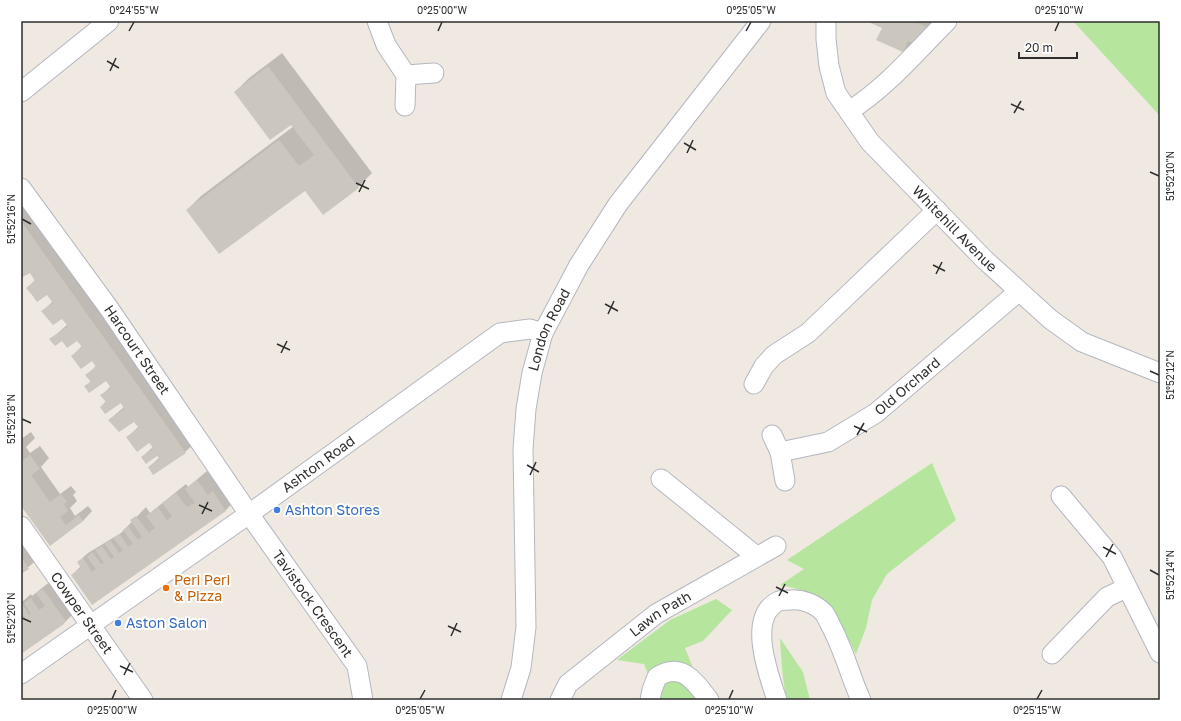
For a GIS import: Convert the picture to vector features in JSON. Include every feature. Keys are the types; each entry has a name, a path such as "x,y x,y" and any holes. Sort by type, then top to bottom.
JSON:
{"street":[{"path":"21,92 109,21"},
{"path":"377,21 386,45 406,75 405,106"},
{"name":"London Road","path":"511,700 522,668 526,627 523,449 526,409 532,373 543,332 579,265 618,204 761,21"},
{"name":"Whitehill Avenue","path":"826,21 829,66 836,93 870,142 1018,292 1050,319 1082,342 1160,373"},
{"path":"849,111 864,102 883,85 947,21"},
{"path":"406,75 434,73"},
{"name":"Harcourt Street","path":"21,188 108,307 249,514"},
{"path":"754,384 764,366 774,355 808,333 937,210"},
{"name":"Old Orchard","path":"780,452 828,442 876,414 1018,292"},
{"name":"Ashton Road","path":"21,674 249,514 500,333 530,329 543,332"},
{"path":"772,435 780,452 785,481"},
{"path":"661,479 756,556"},
{"path":"1061,496 1112,557 1126,588 1160,653"},
{"name":"Tavistock Crescent","path":"249,514 357,666 363,700"},
{"name":"Cowper Street","path":"21,526 143,700"},
{"name":"Lawn Path","path":"560,700 568,684 656,614 776,546"},
{"path":"1052,654 1107,597 1126,588"},
{"path":"777,700 767,671 761,634 763,619 769,608 779,601 797,600 811,604 824,613 840,643 861,700"},
{"path":"650,700 657,677 664,673 671,672 685,674 692,678 708,700"}],"green space":[{"path":"1073,21 1160,21 1160,116"},
{"path":"932,463 956,520 887,574 872,600 866,628 856,654 838,618 829,605 808,593 780,585 804,569 787,560"},
{"path":"716,599 732,610 703,641 685,648 700,685 710,700 658,700 644,664 617,660 670,620"},
{"path":"780,638 803,672 810,700 786,700"}],"building":[{"path":"866,21 914,21 928,28 920,46 908,41 903,52 876,40 882,28"},
{"path":"268,66 359,188 323,215 305,191 219,254 186,210 279,140 299,166 314,155 291,125 270,140 234,92"},
{"path":"21,221 186,453 153,475 148,467 160,459 157,456 146,464 141,457 153,449 152,446 149,443 137,452 126,437 139,428 134,422 119,432 108,420 124,409 121,403 105,414 100,407 106,402 100,395 111,388 106,381 89,393 84,386 91,382 85,375 96,367 92,361 81,369 71,356 82,347 77,341 67,348 62,341 55,346 49,339 68,326 62,319 53,325 41,311 53,303 47,295 37,302 26,288 35,281 30,273 21,278"},
{"path":"30,455 40,469 31,475 50,502 61,494 67,502 64,504 68,511 60,517 66,525 79,515 83,521 50,546 21,506 21,462"},
{"path":"197,480 208,495 213,491 226,511 92,605 71,575 81,568 77,562 83,558 92,572 96,569 87,557 92,552 101,564 104,563 95,550 102,546 111,559 114,557 105,544 110,540 119,553 123,550 113,538 120,534 128,547 133,544 123,530 128,526 138,540 142,537 130,520 136,516 149,533 155,528 146,516 158,507 167,520 172,516 162,503 176,493 187,507 195,503 185,489"},
{"path":"21,557 29,569 21,574"},
{"path":"43,589 65,620 64,624 21,654 21,621 25,618 21,611 21,602 29,615 31,614 24,603 31,598 39,610 45,606 36,593"}],"place":[{"name":"Ashton Stores","path":"277,510"},
{"name":"Peri Peri & Pizza","path":"166,588"},
{"name":"Aston Salon","path":"118,623"}]}
